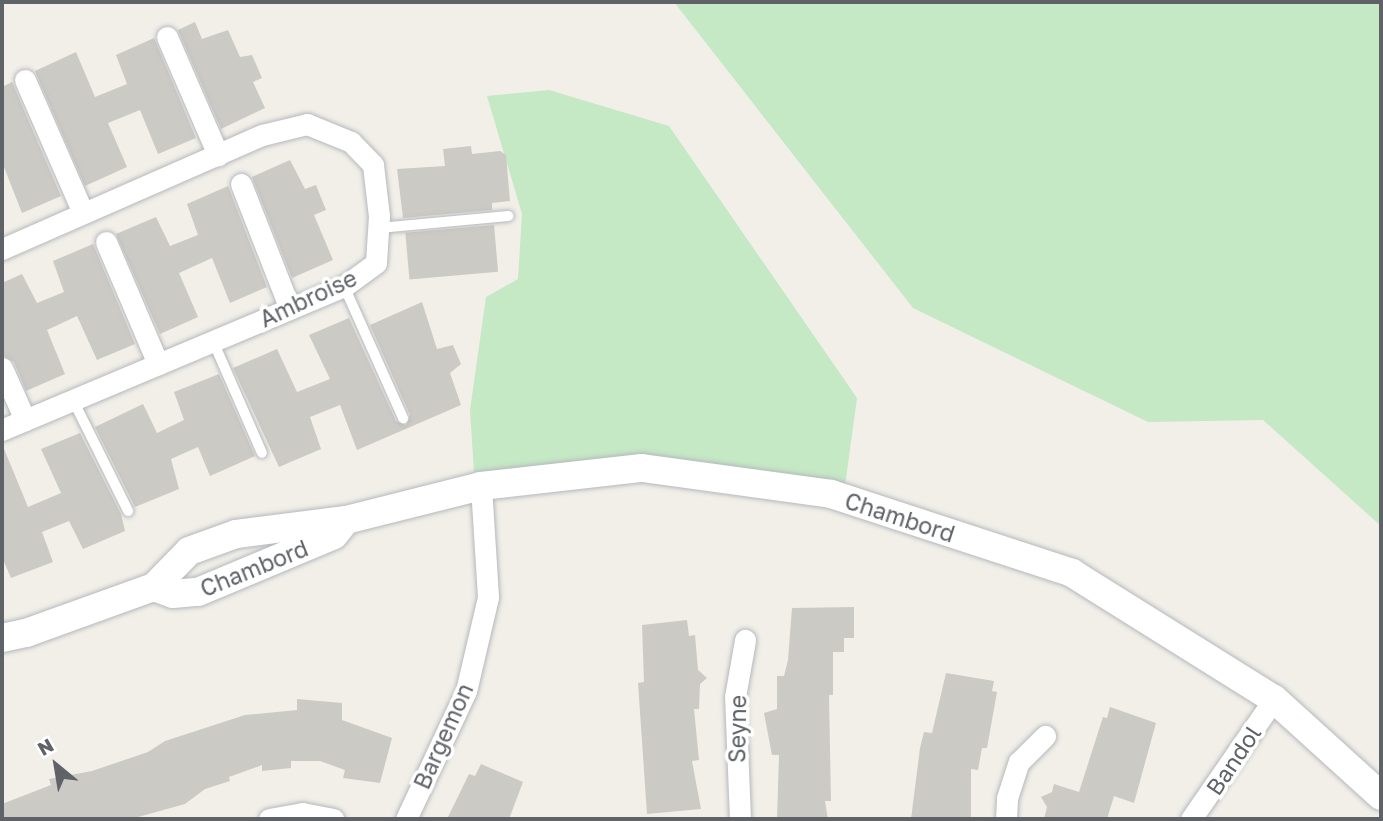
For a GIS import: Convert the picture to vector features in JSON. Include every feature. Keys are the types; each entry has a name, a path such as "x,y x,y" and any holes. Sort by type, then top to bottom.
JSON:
{"street":[{"path":"167,37 218,155"},
{"path":"24,80 83,213"},
{"name":"Ambroise","path":"2,249 262,135 307,124 351,142 373,165 379,229 376,263 344,286 2,429"},
{"path":"241,184 290,309"},
{"path":"106,242 158,364"},
{"path":"2,368 25,420"},
{"name":"Chambord","path":"164,591 189,551 243,534 346,520 481,486 642,468 831,494 1072,573 1274,699 1381,796"},
{"name":"Bargemon","path":"406,819 467,691 488,597 481,486"},
{"name":"Chambord","path":"2,638 164,591 198,592 334,535 346,520"},
{"path":"243,534 257,569"},
{"name":"Seyne","path":"740,819 736,697 745,640"},
{"name":"Bandol","path":"1191,819 1274,699"},
{"path":"1006,819 1007,798 1019,762 1045,736"},
{"path":"269,819 302,813 333,819"}],"lane":[{"path":"379,229 508,216"},
{"path":"344,286 403,418"},
{"path":"214,341 262,453"},
{"path":"73,400 128,511"}],"green space":[{"path":"674,2 1381,2 1381,526 1263,420 1148,422 913,308"},
{"path":"549,90 669,126 857,398 845,486 666,460 474,472 470,410 486,297 518,279 522,214 487,96"}],"building":[{"path":"195,22 202,39 228,30 240,57 252,55 262,78 253,82 265,108 221,129 178,30"},
{"path":"154,38 196,138 158,154 140,110 108,123 127,167 85,186 35,71 76,52 95,97 127,84 116,55"},
{"path":"12,82 61,196 22,213 2,162 2,87"},
{"path":"471,146 472,154 500,151 506,155 510,201 492,203 492,210 403,218 397,169 445,166 443,149"},
{"path":"290,160 305,189 316,185 326,210 314,215 333,260 292,278 252,177"},
{"path":"228,186 267,287 230,303 212,258 179,273 198,317 160,334 116,234 156,217 170,246 198,235 187,204"},
{"path":"494,225 498,272 409,280 405,233"},
{"path":"93,244 135,344 97,360 77,316 47,330 65,374 26,391 14,362 2,355 2,283 22,274 37,303 64,292 53,261"},
{"path":"422,302 437,349 453,345 461,364 450,373 461,405 357,450 340,405 310,417 321,449 279,467 233,368 277,349 297,392 330,379 309,335 349,318 396,421 406,425 410,415 370,325"},
{"path":"219,374 255,456 210,476 198,447 171,459 179,489 135,507 95,427 143,404 157,433 184,420 174,392"},
{"path":"80,433 121,514 125,531 83,549 69,521 42,532 53,562 11,578 2,557 2,444 28,507 61,493 41,449"},
{"path":"854,607 854,638 844,638 844,652 833,652 833,695 829,695 831,801 825,801 828,819 777,819 779,755 772,755 764,713 777,709 777,676 784,676 788,660 792,608"},
{"path":"687,620 689,636 695,635 698,670 707,678 700,684 699,709 694,709 699,760 692,761 701,809 647,814 638,683 644,682 642,625"},
{"path":"946,673 994,681 992,691 997,692 987,748 982,748 978,770 971,769 971,819 911,819 920,748 924,732 932,733"},
{"path":"297,699 342,703 342,720 392,738 380,783 343,778 345,770 320,761 291,761 291,768 262,771 262,765 229,777 230,781 205,789 185,804 131,819 2,819 2,804 51,785 49,779 92,771 148,752 165,741 245,715 297,710"},
{"path":"1110,707 1156,723 1134,803 1114,796 1107,819 1044,819 1047,807 1041,797 1052,792 1054,784 1079,792 1103,717 1107,718"},
{"path":"481,764 523,782 509,819 447,819 469,774 475,776"}]}
